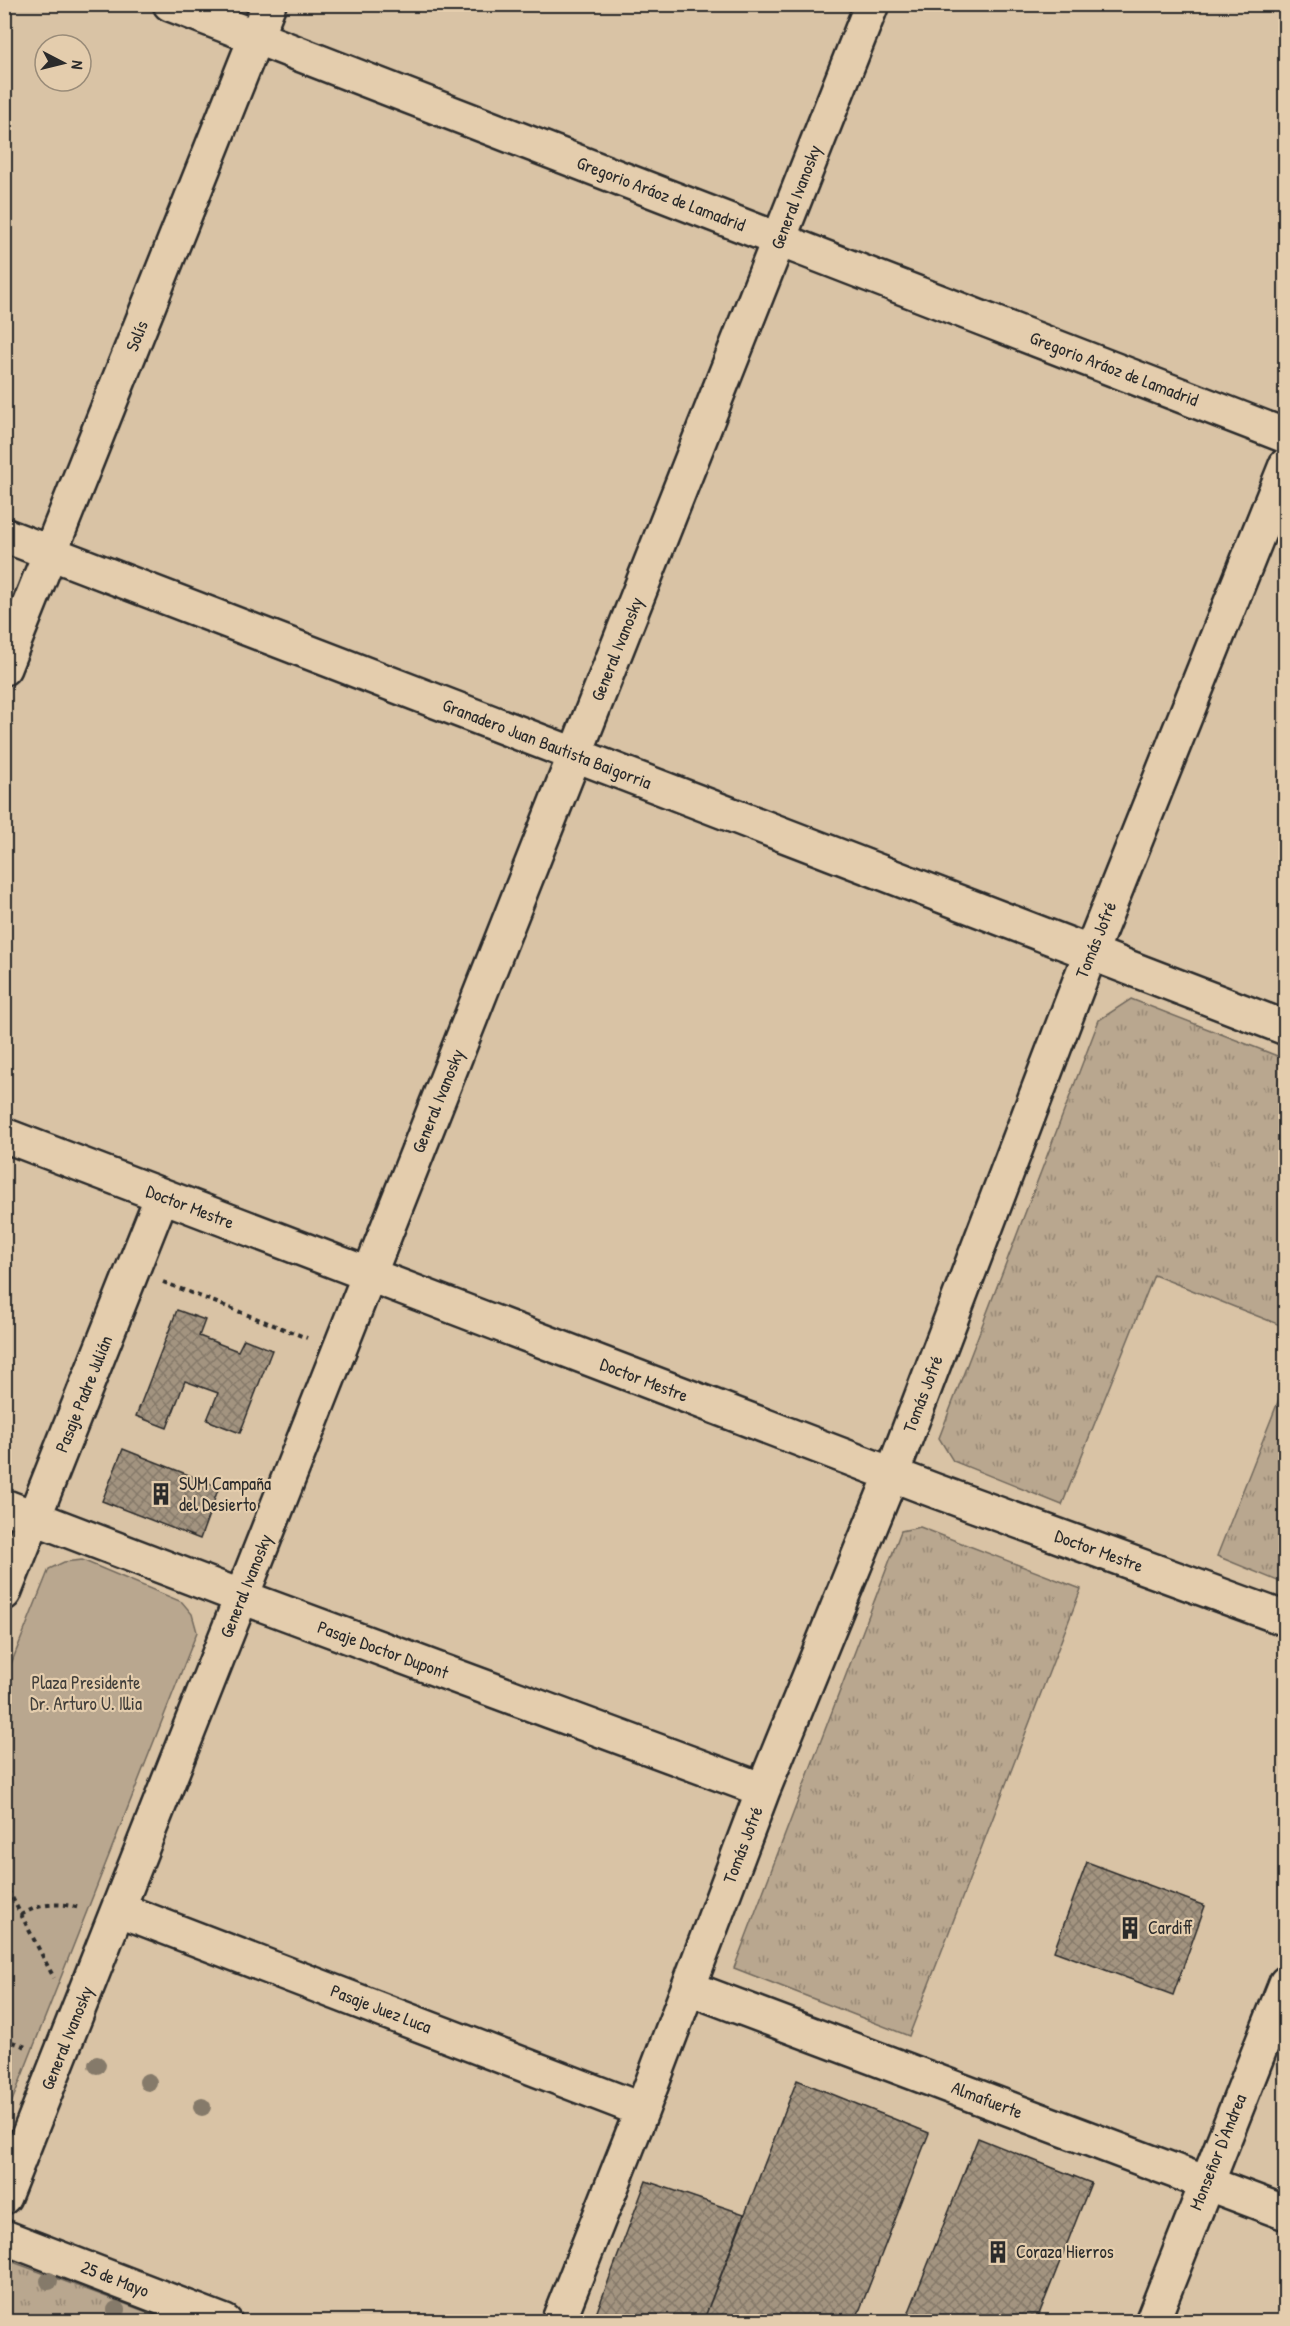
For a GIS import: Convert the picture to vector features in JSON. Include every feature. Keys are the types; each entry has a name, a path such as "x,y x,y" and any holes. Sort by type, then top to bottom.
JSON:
{"street":[{"name":"Gregorio Aráoz de Lamadrid","path":"170,4 1286,436"},
{"name":"Solís","path":"4,668 268,4"},
{"name":"General Ivanosky","path":"4,2197 103,1910 242,1597 872,4"},
{"name":"Tomás Jofré","path":"558,2322 642,2110 763,1790 892,1474 1090,954 1286,465"},
{"name":"Granadero Juan Bautista Baigorria","path":"4,535 1286,1028"},
{"name":"Doctor Mestre","path":"4,1135 892,1474 1286,1619"},
{"name":"Pasaje Padre Julián","path":"4,1593 162,1196"},
{"name":"Pasaje Doctor Dupont","path":"4,1506 242,1597 763,1790"},
{"name":"Pasaje Juez Luca","path":"103,1910 642,2110"},
{"name":"Monseñor D'Andrea","path":"1152,2322 1286,1983"},
{"name":"Almafuerte","path":"689,1988 1286,2213"},
{"name":"25 de Mayo","path":"4,2236 225,2322"}],"path":[{"path":"162,1281 311,1339"},
{"path":"4,1882 57,1986"},
{"path":"21,1915 37,1905 63,1904 103,1910"},
{"path":"4,2039 32,2049"}],"green space":[{"path":"1131,999 1285,1059 1285,1327 1154,1275 1062,1505 953,1461 939,1438 1099,1020"},
{"path":"1285,1384 1285,1584 1217,1556"},
{"path":"920,1527 1081,1589 909,2036 734,1968 901,1531"},
{"name":"Plaza Presidente Dr. Arturo U. Illia","path":"82,1560 182,1602 192,1614 197,1632 5,2119 5,1679 49,1569 64,1562"},
{"path":"5,2259 171,2321 5,2320"}],"building":[{"path":"177,1310 205,1320 199,1336 238,1351 244,1339 272,1350 240,1433 207,1420 218,1393 185,1381 167,1428 136,1416"},
{"name":"SUM Campaña del Desierto","path":"123,1449 219,1487 200,1539 102,1501"},
{"name":"Cardiff","path":"1087,1862 1205,1906 1173,1995 1054,1951"},
{"path":"797,2080 929,2133 855,2322 703,2322"},
{"name":"Coraza Hierros","path":"978,2138 1091,2183 1036,2322 905,2322"},
{"path":"646,2181 744,2214 703,2322 688,2322 679,2318 678,2322 593,2322"}],"place":[{"name":"SUM Campaña del Desierto","path":"161,1494"},
{"name":"Cardiff","path":"1130,1928"},
{"name":"Coraza Hierros","path":"998,2252"}]}
